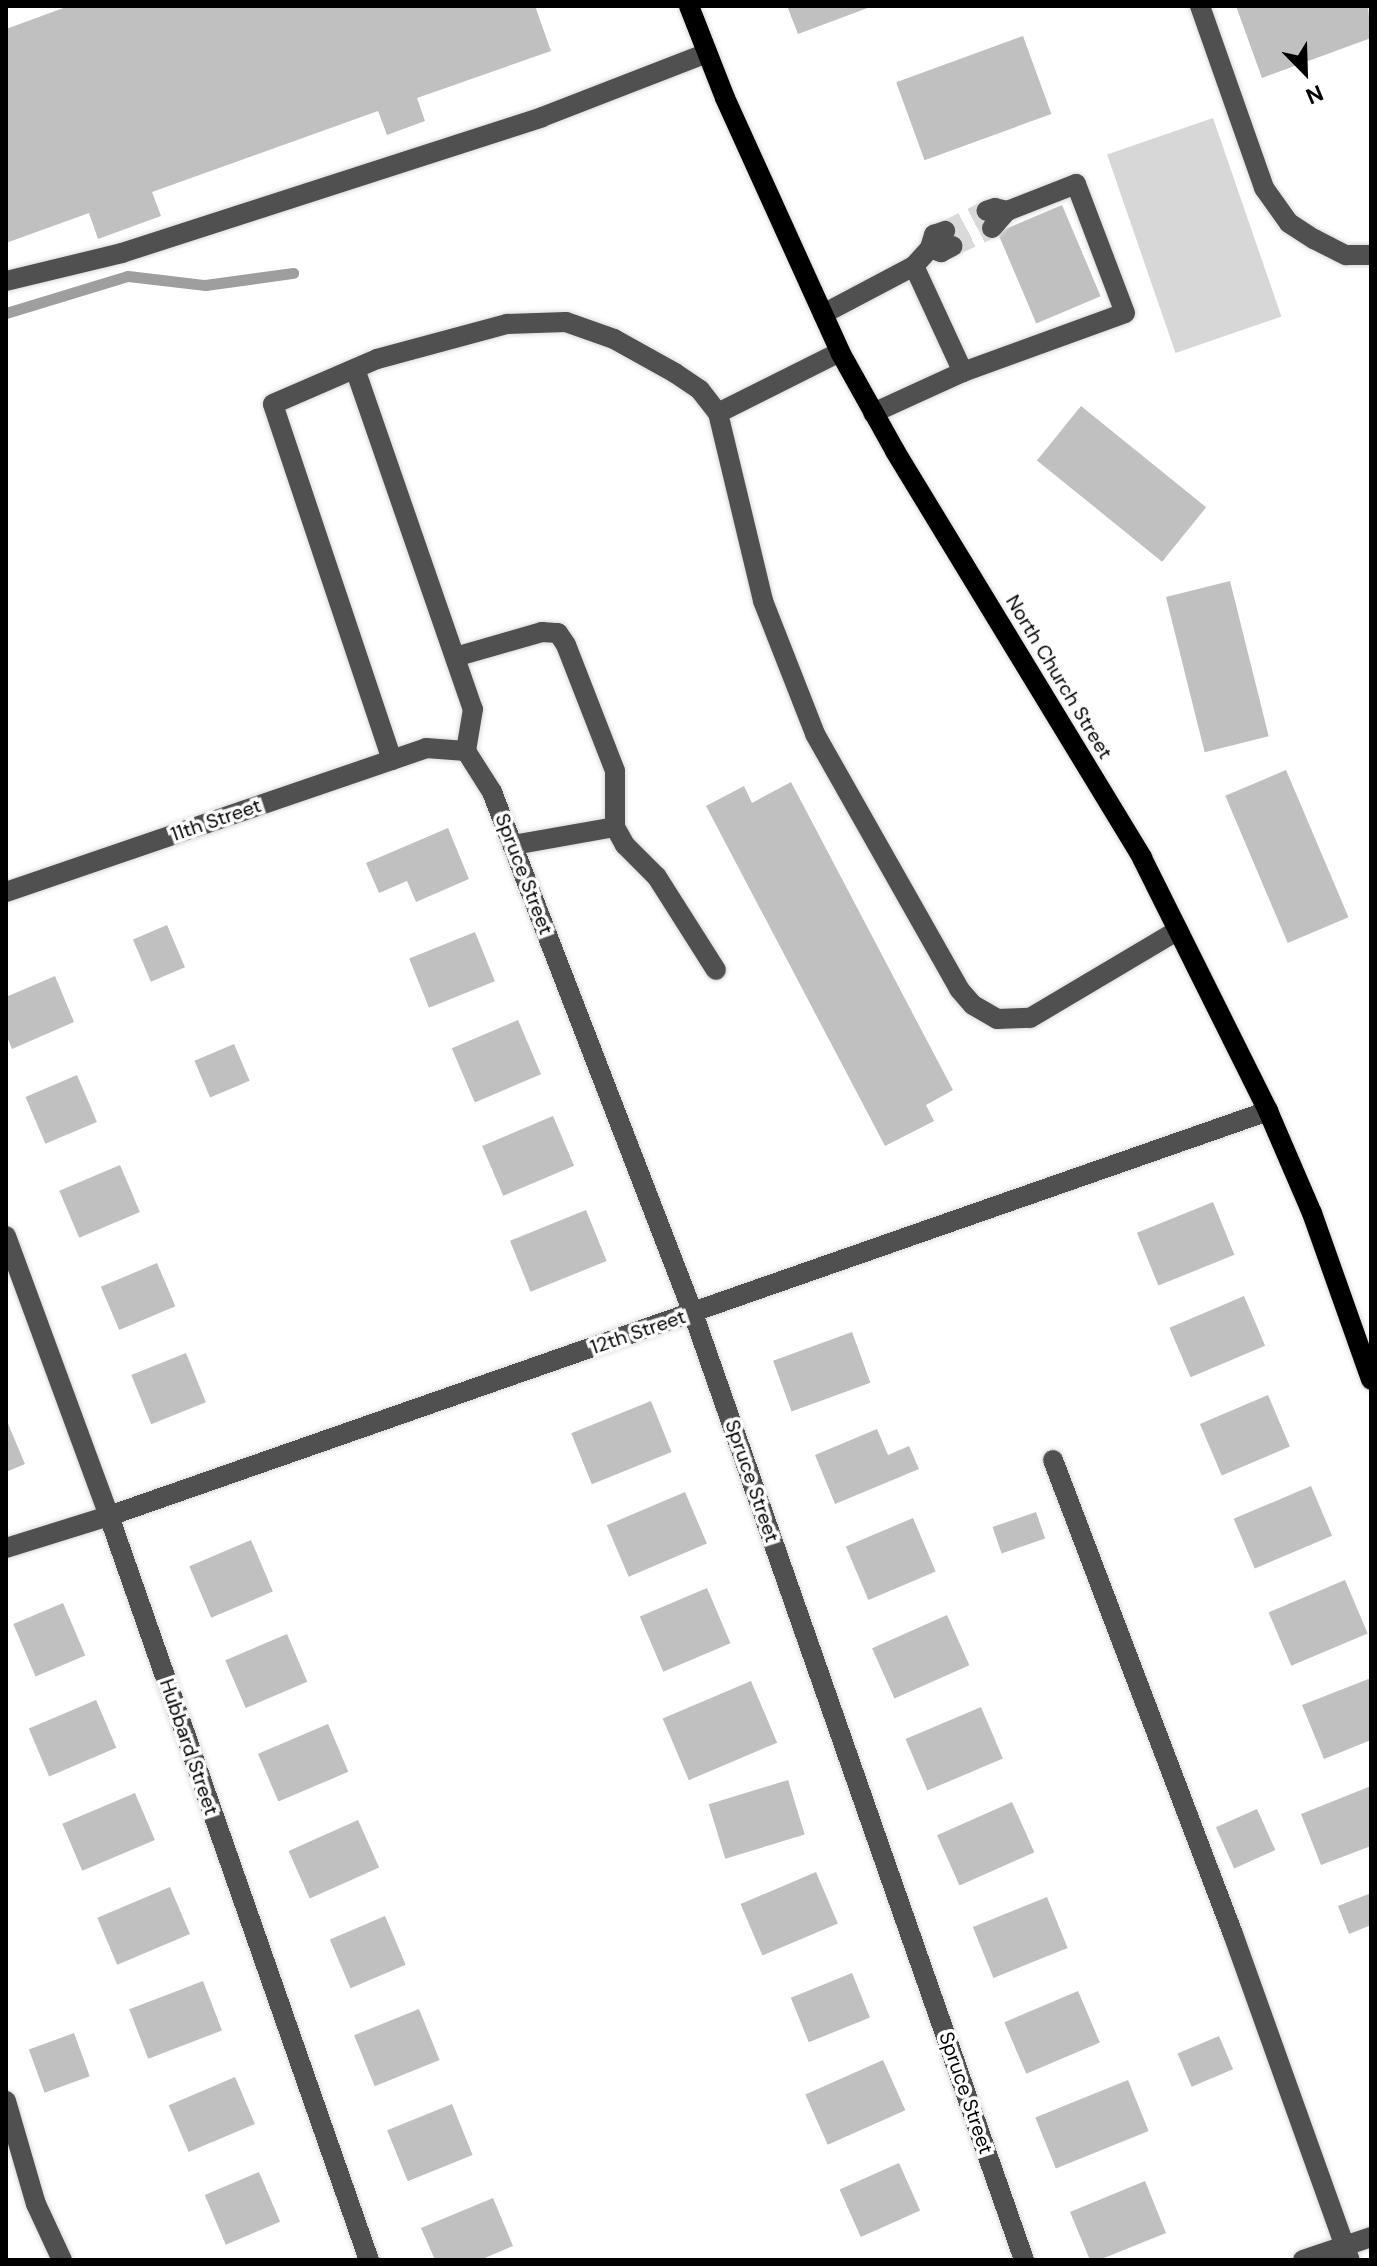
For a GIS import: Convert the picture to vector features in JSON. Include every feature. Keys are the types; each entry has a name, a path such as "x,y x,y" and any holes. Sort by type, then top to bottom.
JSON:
{"main road":[{"name":"North Church Street","path":"689,6 840,352 873,413 1142,858 1268,1111 1312,1213 1371,1380"}],"street":[{"path":"1200,6 1264,188 1289,223 1314,239 1346,255 1371,255"},
{"path":"6,281 122,253 542,117 707,53"},
{"path":"873,413 963,372 1125,313 1076,184 1007,211 995,208 989,220"},
{"path":"823,314 914,266 930,248 941,252 949,238"},
{"path":"914,266 963,372"},
{"path":"392,760 273,404 377,359 507,324 566,322 614,339 675,373 700,390 718,413 763,601 815,734 959,989 973,1005 997,1019 1030,1018 1178,930"},
{"path":"718,413 840,352"},
{"path":"355,369 473,709 466,751"},
{"path":"455,657 542,632 558,633 566,645 615,771 615,827 625,845 657,877 716,970"},
{"name":"11th Street","path":"6,892 426,748 466,751"},
{"name":"Spruce Street","path":"466,751 492,792 693,1313 1024,2260"},
{"path":"513,845 615,827"},
{"name":"12th Street","path":"6,1548 109,1516 1268,1111"},
{"name":"Hubbard Street","path":"6,1236 109,1516 369,2260"},
{"path":"1053,1460 1233,1934 1347,2253"},
{"path":"6,2101 36,2204 62,2260"},
{"path":"1303,2260 1347,2253 1371,2237"}],"shaded area":[{"path":"1213,118 1281,317 1175,353 1107,154"}],"building":[{"path":"69,6 535,6 551,51 417,98 425,121 387,135 378,111 152,192 161,216 98,239 89,213 6,243 6,29"},
{"path":"787,6 873,6 798,34"},
{"path":"1236,6 1368,6 1371,38 1262,78"},
{"path":"1023,36 1051,114 925,160 896,82"},
{"path":"1062,205 1101,296 1036,323 998,232"},
{"path":"1081,406 1206,507 1162,562 1037,460"},
{"path":"1230,581 1269,736 1205,752 1166,597"},
{"path":"1286,770 1349,917 1288,943 1225,796"},
{"path":"791,782 953,1090 926,1105 934,1121 885,1146 706,806 744,786 752,803"},
{"path":"448,828 469,879 416,902 407,881 379,893 366,863"},
{"path":"167,925 185,967 151,982 133,939"},
{"path":"475,932 495,981 429,1008 409,959"},
{"path":"55,976 74,1022 12,1049 6,1034 6,997"},
{"path":"518,1020 541,1074 475,1102 452,1048"},
{"path":"234,1044 250,1081 210,1098 194,1061"},
{"path":"77,1075 97,1122 45,1144 25,1097"},
{"path":"553,1116 574,1166 503,1196 482,1146"},
{"path":"120,1165 140,1212 79,1238 59,1191"},
{"path":"1213,1202 1234,1255 1158,1286 1137,1233"},
{"path":"586,1210 607,1261 531,1292 510,1241"},
{"path":"157,1263 175,1306 119,1330 101,1287"},
{"path":"1244,1296 1265,1346 1191,1377 1169,1328"},
{"path":"852,1332 870,1383 792,1411 773,1361"},
{"path":"186,1353 206,1402 151,1424 131,1375"},
{"path":"1268,1395 1290,1447 1222,1475 1200,1424"},
{"path":"651,1401 672,1452 592,1484 571,1433"},
{"path":"6,1419 25,1464 6,1472"},
{"path":"877,1429 888,1455 909,1446 919,1469 835,1504 815,1455"},
{"path":"1311,1486 1332,1536 1255,1569 1234,1519"},
{"path":"685,1492 707,1544 629,1577 607,1525"},
{"path":"1036,1512 1045,1538 1002,1553 993,1527"},
{"path":"913,1518 936,1571 868,1600 846,1547"},
{"path":"251,1540 273,1592 211,1618 189,1566"},
{"path":"1345,1580 1368,1633 1291,1666 1269,1612"},
{"path":"707,1588 730,1643 663,1672 640,1617"},
{"path":"63,1603 85,1655 36,1677 13,1624"},
{"path":"947,1615 969,1665 894,1699 872,1648"},
{"path":"287,1634 307,1682 246,1708 225,1660"},
{"path":"1371,1678 1371,1740 1324,1759 1302,1705"},
{"path":"751,1681 777,1743 689,1780 663,1719"},
{"path":"96,1700 116,1748 49,1776 29,1729"},
{"path":"981,1707 1003,1759 927,1791 906,1739"},
{"path":"328,1724 348,1772 278,1802 258,1754"},
{"path":"788,1780 805,1835 725,1859 709,1804"},
{"path":"1371,1786 1371,1846 1321,1865 1301,1814"},
{"path":"135,1793 155,1840 82,1871 62,1824"},
{"path":"1012,1802 1034,1852 959,1886 937,1835"},
{"path":"1257,1809 1275,1850 1234,1868 1216,1827"},
{"path":"358,1820 379,1868 310,1898 289,1851"},
{"path":"816,1872 838,1924 762,1956 741,1904"},
{"path":"170,1887 190,1934 117,1965 97,1918"},
{"path":"1371,1893 1371,1925 1349,1934 1338,1906"},
{"path":"1047,1897 1068,1948 993,1978 973,1927"},
{"path":"385,1916 406,1965 350,1988 330,1939"},
{"path":"852,1973 870,2018 809,2042 791,1998"},
{"path":"203,1981 222,2030 148,2059 129,2009"},
{"path":"1078,1991 1100,2043 1026,2074 1004,2022"},
{"path":"419,2009 440,2060 375,2086 354,2035"},
{"path":"74,2033 90,2076 45,2093 29,2049"},
{"path":"1219,2036 1233,2069 1192,2087 1178,2054"},
{"path":"883,2060 905,2110 828,2145 805,2095"},
{"path":"235,2077 255,2124 189,2152 169,2105"},
{"path":"1128,2080 1149,2131 1056,2168 1035,2117"},
{"path":"452,2104 473,2155 408,2181 387,2130"},
{"path":"899,2163 920,2211 861,2237 840,2189"},
{"path":"259,2172 280,2222 226,2245 205,2195"},
{"path":"1145,2181 1166,2233 1099,2260 1090,2260 1070,2212"},
{"path":"493,2198 513,2246 480,2260 435,2260 421,2228"}],"waterway":[{"path":"6,313 128,276 205,285 293,273"}],"tunnel":[{"path":"945,231 986,211"},
{"path":"953,246 992,228"}]}
